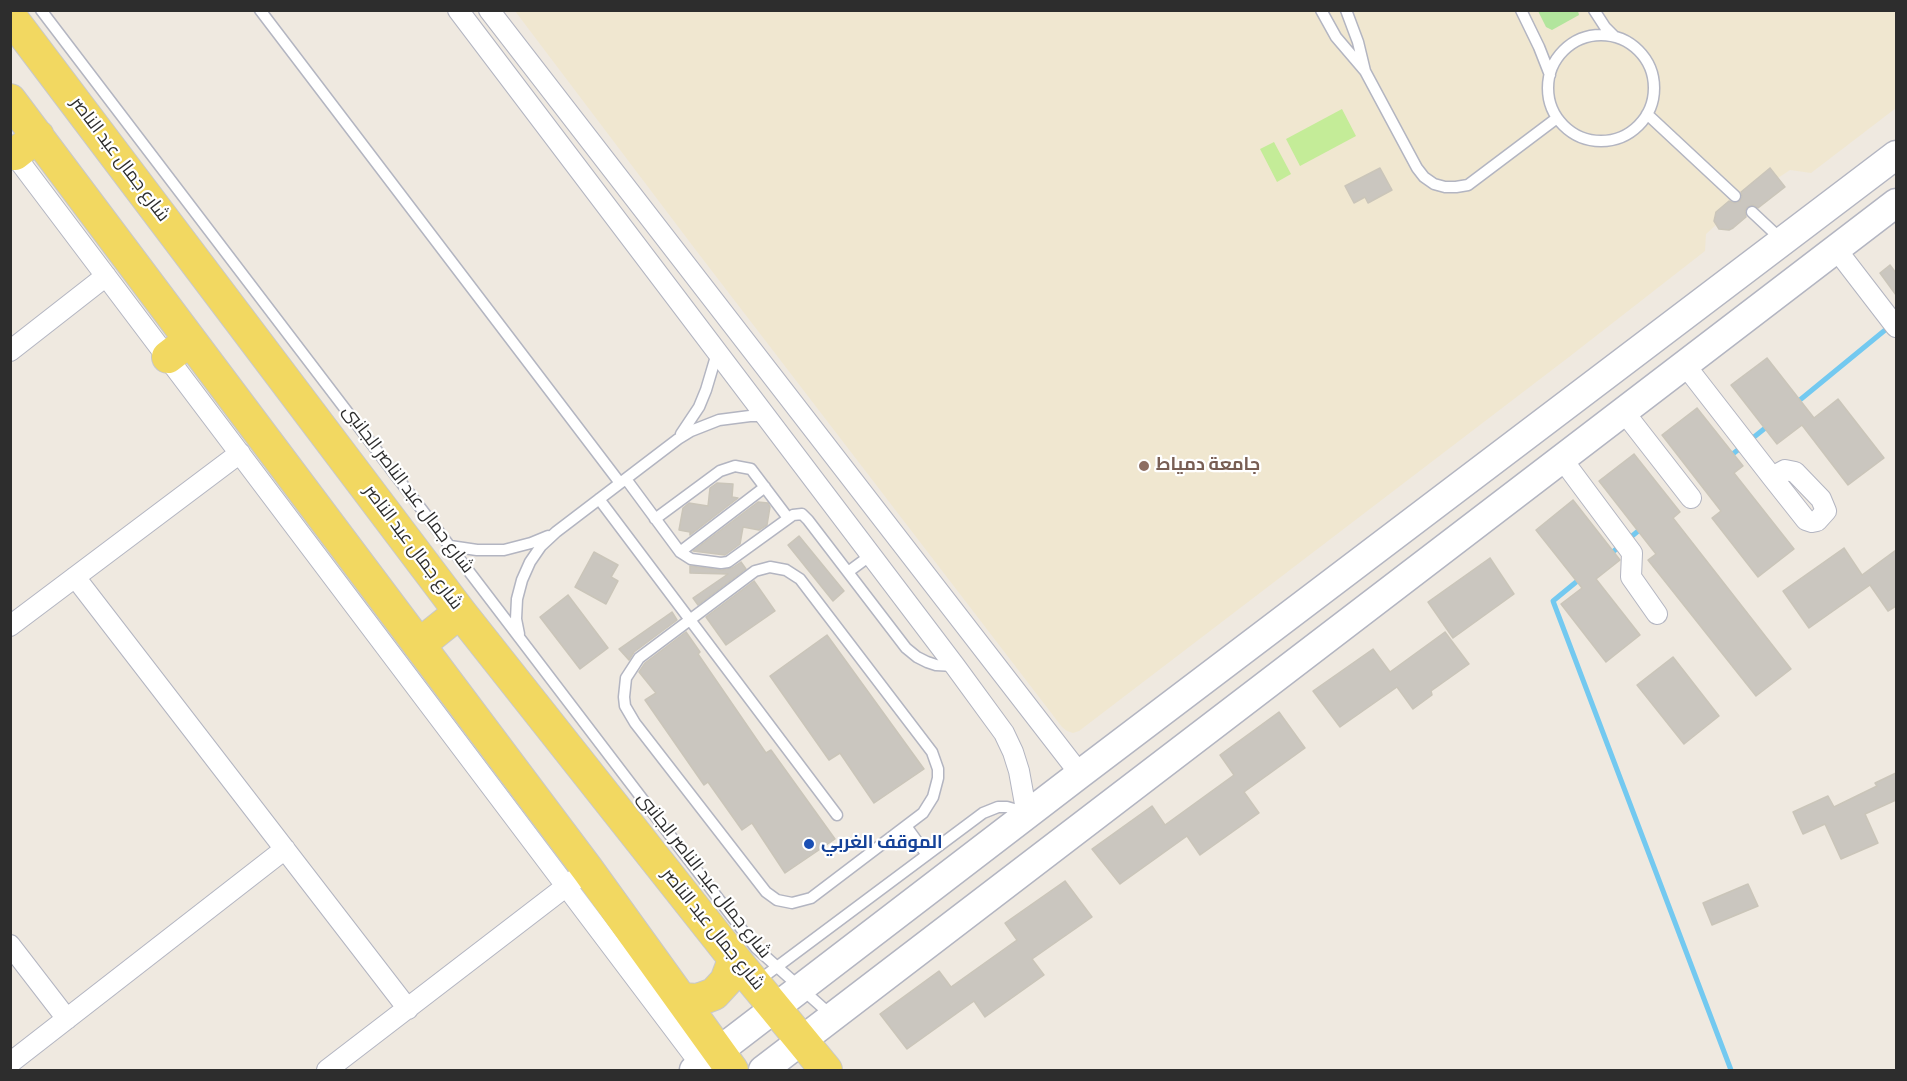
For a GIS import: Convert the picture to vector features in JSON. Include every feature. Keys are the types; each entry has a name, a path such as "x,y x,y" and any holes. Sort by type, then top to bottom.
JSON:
{"main road":[{"name":"شارع جمال عبد الناصر","path":"10,16 460,612 733,957 765,975 774,1008 826,1071"},
{"path":"10,100 21,146 179,349 341,564 419,645 578,878 681,999 710,1066 774,1008 1896,155"},
{"path":"763,1071 1896,203"},
{"path":"419,645 460,612"},
{"path":"681,999 689,1001 706,998 721,988 730,974 733,957"}],"street":[{"path":"458,10 1004,733 1019,771 1025,816"},
{"path":"489,10 1080,774"},
{"path":"21,146 106,276 179,349 240,453 341,564 578,878 710,1066"},
{"path":"1836,249 1896,327"},
{"path":"10,351 106,276"},
{"path":"1685,365 1772,477"},
{"path":"1624,411 1691,498"},
{"path":"10,626 240,453"},
{"path":"1562,459 1632,553 1631,577 1657,614"},
{"path":"75,577 408,1009"},
{"path":"10,1063 285,849"},
{"path":"327,1071 578,878"},
{"path":"10,945 67,1019"}],"lane":[{"name":"شارع جمال عبد الناصر الجانبى","path":"41,10 756,948 765,975"},
{"path":"260,10 680,552 690,559 728,562 788,518 797,514 805,517 912,653 936,665 955,666"},
{"path":"1321,10 1336,37 1365,71 1417,168 1434,184 1445,187 1467,184 1557,118"},
{"path":"1346,10 1365,71"},
{"path":"1521,10 1550,75"},
{"path":"1594,10 1615,37 1634,47 1647,63 1654,83 1647,114 1633,130 1614,140 1592,141 1572,133 1557,118 1548,97 1550,75 1559,56 1574,42 1594,35 1615,37"},
{"path":"1647,114 1735,196"},
{"path":"1752,212 1783,241"},
{"path":"678,439 699,407 713,372 717,353"},
{"path":"520,638 516,619 517,599 522,580 536,554 556,532 678,439 719,420 765,416"},
{"path":"655,519 727,467 744,466 751,470 788,518"},
{"path":"680,552 765,488"},
{"path":"599,499 837,815"},
{"path":"450,546 477,550 504,550 531,543 556,532"},
{"path":"848,572 871,555"},
{"path":"770,567 786,570 800,579 932,752 938,769 936,788 923,813 811,898 792,903 777,900 766,892 635,723 625,706 624,687 633,664 690,619 754,571 770,567"},
{"name":"شارع جمال عبد الناصر الجانبى","path":"765,975 990,808 1007,807 1025,816"},
{"path":"906,826 927,855"},
{"name":"شارع جمال عبد الناصر الجانبى","path":"765,975 801,989 832,1016"}],"shaded area":[{"name":"جامعة دمياط","path":"515,11 1896,11 1896,108 1811,173 1790,170 1778,178 1770,168 1716,212 1714,217 1716,225 1706,234 1705,251 1079,731 1073,733 1062,727"}],"green space":[{"path":"1538,11 1578,11 1579,15 1552,30 1546,27"},
{"path":"1342,109 1356,136 1300,166 1286,139"},
{"path":"1274,142 1291,174 1277,182 1260,149"}],"building":[{"path":"1380,168 1392,190 1368,203 1365,197 1354,203 1345,186"},
{"path":"1770,168 1785,187 1758,208 1753,205 1747,207 1746,217 1733,228 1719,229 1714,221 1716,212 1729,201 1734,203 1740,201 1741,192"},
{"path":"1890,265 1896,273 1896,295 1880,273"},
{"path":"1767,358 1814,418 1838,399 1884,458 1848,485 1802,425 1777,444 1731,385"},
{"path":"1697,408 1743,466 1734,473 1794,549 1758,577 1712,518 1721,511 1662,435"},
{"path":"1634,454 1680,512 1673,518 1791,669 1756,696 1648,560 1656,554 1599,481"},
{"path":"717,483 733,484 732,497 738,498 690,535 690,532 679,530 683,508 689,503 708,506 710,488"},
{"path":"1573,500 1620,560 1596,579 1640,635 1606,662 1561,604 1582,588 1536,530"},
{"path":"758,502 768,503 770,507 767,525 759,530 743,527 740,544 725,555 693,551"},
{"path":"799,536 844,591 833,601 788,545"},
{"path":"1844,548 1862,575 1896,550 1896,606 1888,611 1870,585 1809,628 1783,591"},
{"path":"594,552 618,565 611,577 618,581 606,604 575,587"},
{"path":"1490,558 1514,594 1453,638 1428,602"},
{"path":"741,562 746,569 698,605 693,598 728,574 690,573 690,566 722,570 732,568"},
{"path":"754,581 775,611 726,645 706,617"},
{"path":"568,595 608,648 580,669 540,617"},
{"path":"672,612 677,620 634,652 629,660 619,649"},
{"path":"686,632 700,652 698,654 766,753 771,750 835,839 785,873 752,823 742,830 708,782 704,785 645,700 656,693 639,672 645,663"},
{"path":"1445,632 1469,664 1431,691 1432,695 1413,709 1397,687 1340,727 1313,691 1373,649 1390,672"},
{"path":"827,635 924,769 874,803 840,753 829,760 770,676"},
{"path":"1673,657 1719,716 1684,744 1637,685"},
{"path":"1279,712 1305,748 1244,792 1259,813 1200,855 1187,836 1120,884 1092,849 1152,806 1165,825 1234,775 1220,755"},
{"path":"1896,773 1896,800 1865,814 1878,843 1841,859 1825,824 1803,834 1793,812 1828,796 1834,807 1877,786 1875,783"},
{"path":"1065,881 1092,917 1032,959 1044,975 985,1017 974,1001 907,1049 880,1014 939,971 951,987 1017,940 1005,923"},
{"path":"1748,884 1758,906 1712,925 1703,903"}],"waterway":[{"path":"1795,404 1890,326"},
{"path":"1729,457 1769,425"},
{"path":"1609,555 1643,527"},
{"path":"1581,578 1553,601 1731,1070"}],"place":[{"name":"جامعة دمياط","path":"1144,466"},
{"name":"الموقف الغربي","path":"809,844"}]}
